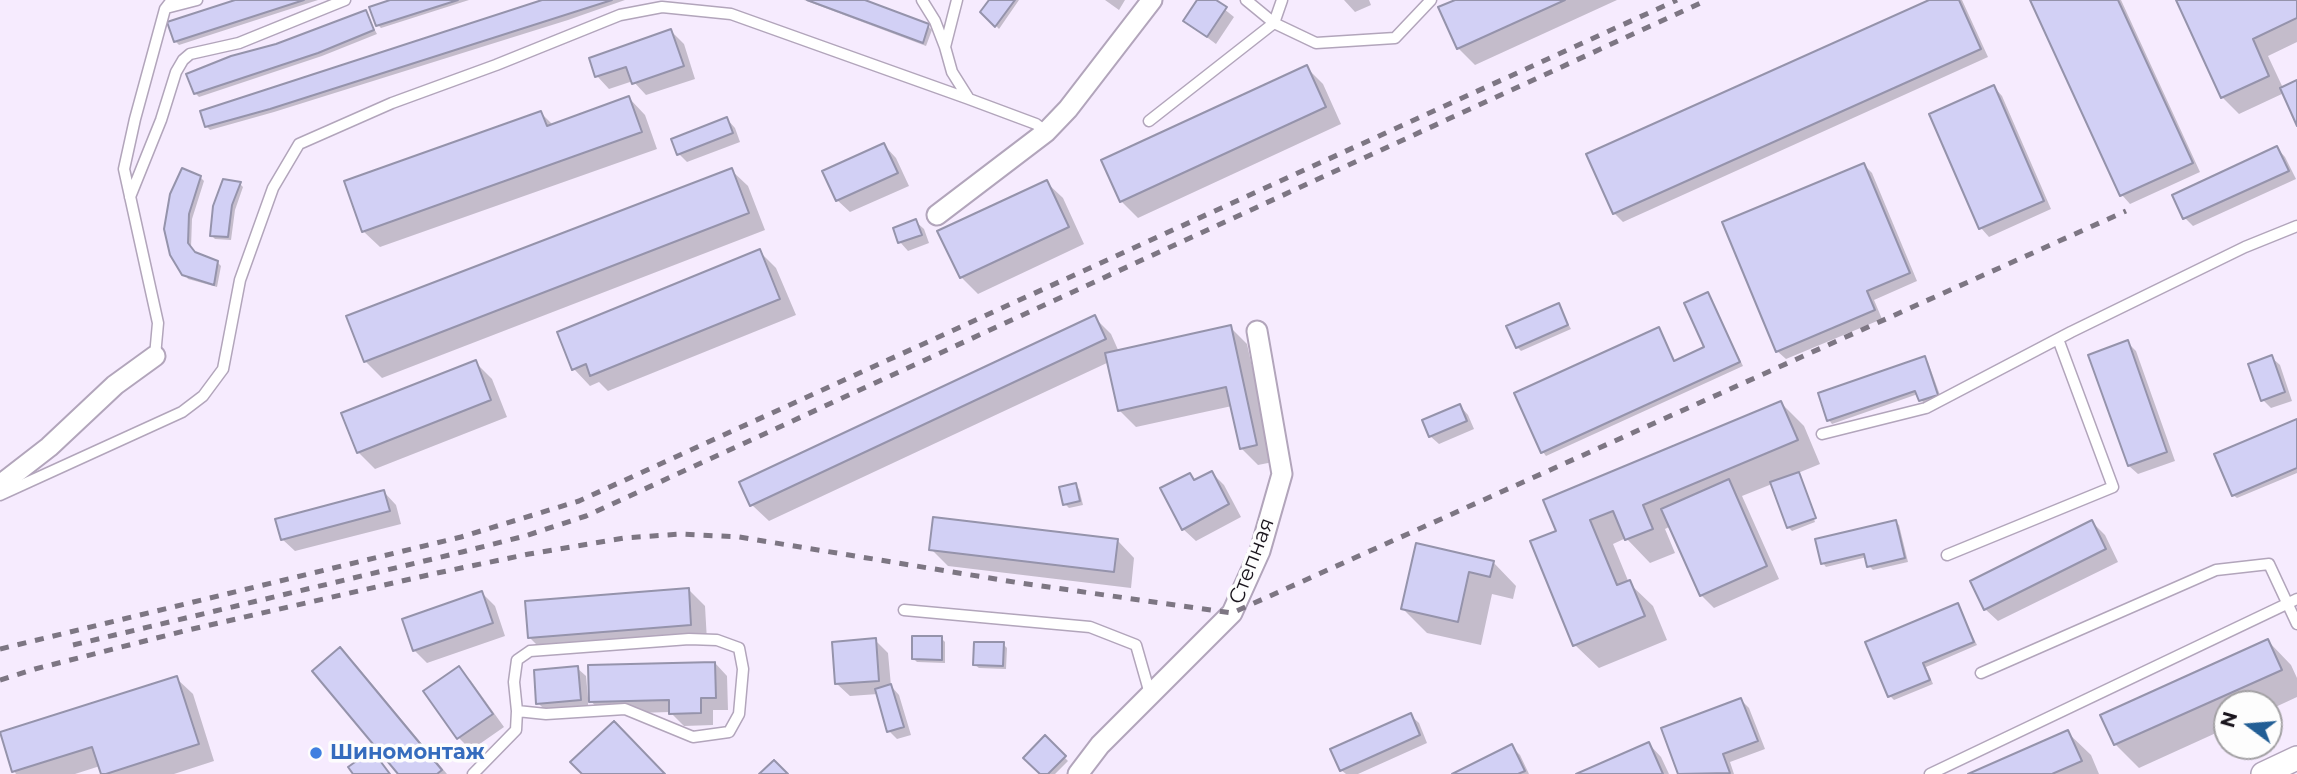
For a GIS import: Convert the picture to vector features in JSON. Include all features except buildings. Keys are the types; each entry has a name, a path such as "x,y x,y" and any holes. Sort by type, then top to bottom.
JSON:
{"street":[{"path":"937,215 1046,132 1068,109 1152,0"},
{"name":"Степная","path":"1078,774 1100,745 1232,613 1260,551 1282,474 1257,331"},
{"path":"0,485 49,447 114,385 155,356"},
{"path":"2263,774 2297,758"}],"lane":[{"path":"155,356 158,323 124,169 135,119 169,4 197,0"},
{"path":"130,197 161,120 176,72 183,60 190,54 239,43 345,0"},
{"path":"922,0 935,21 952,72 969,99"},
{"path":"945,47 957,0"},
{"path":"1247,0 1275,23 1316,43 1395,38 1431,0"},
{"path":"1149,121 1275,23 1282,0"},
{"path":"0,495 182,412 203,396 223,369 240,280 273,188 299,144 392,103 620,15 662,8 731,14 1036,124 1046,132"},
{"path":"1822,434 1926,408 2058,339 2245,247 2297,226"},
{"path":"1947,555 2113,487 2058,339"},
{"path":"1981,673 2216,570 2269,564 2292,601 2297,624"},
{"path":"1930,774 2292,601"},
{"path":"904,610 1090,628 1136,645 1150,694"},
{"path":"473,774 516,730 514,682 517,660 530,651 689,639 717,640 739,649 743,669 738,714 729,732 693,737 625,709 546,714 517,711"}],"railway":[{"path":"0,649 461,537 579,501 1677,0"},
{"path":"73,645 462,552 525,536 586,516 1707,0"},
{"path":"0,680 188,630 437,573 624,538 680,534 739,537 1020,583 1232,613 2126,211"}],"place":[{"name":"Шиномонтаж","path":"316,753"}]}
